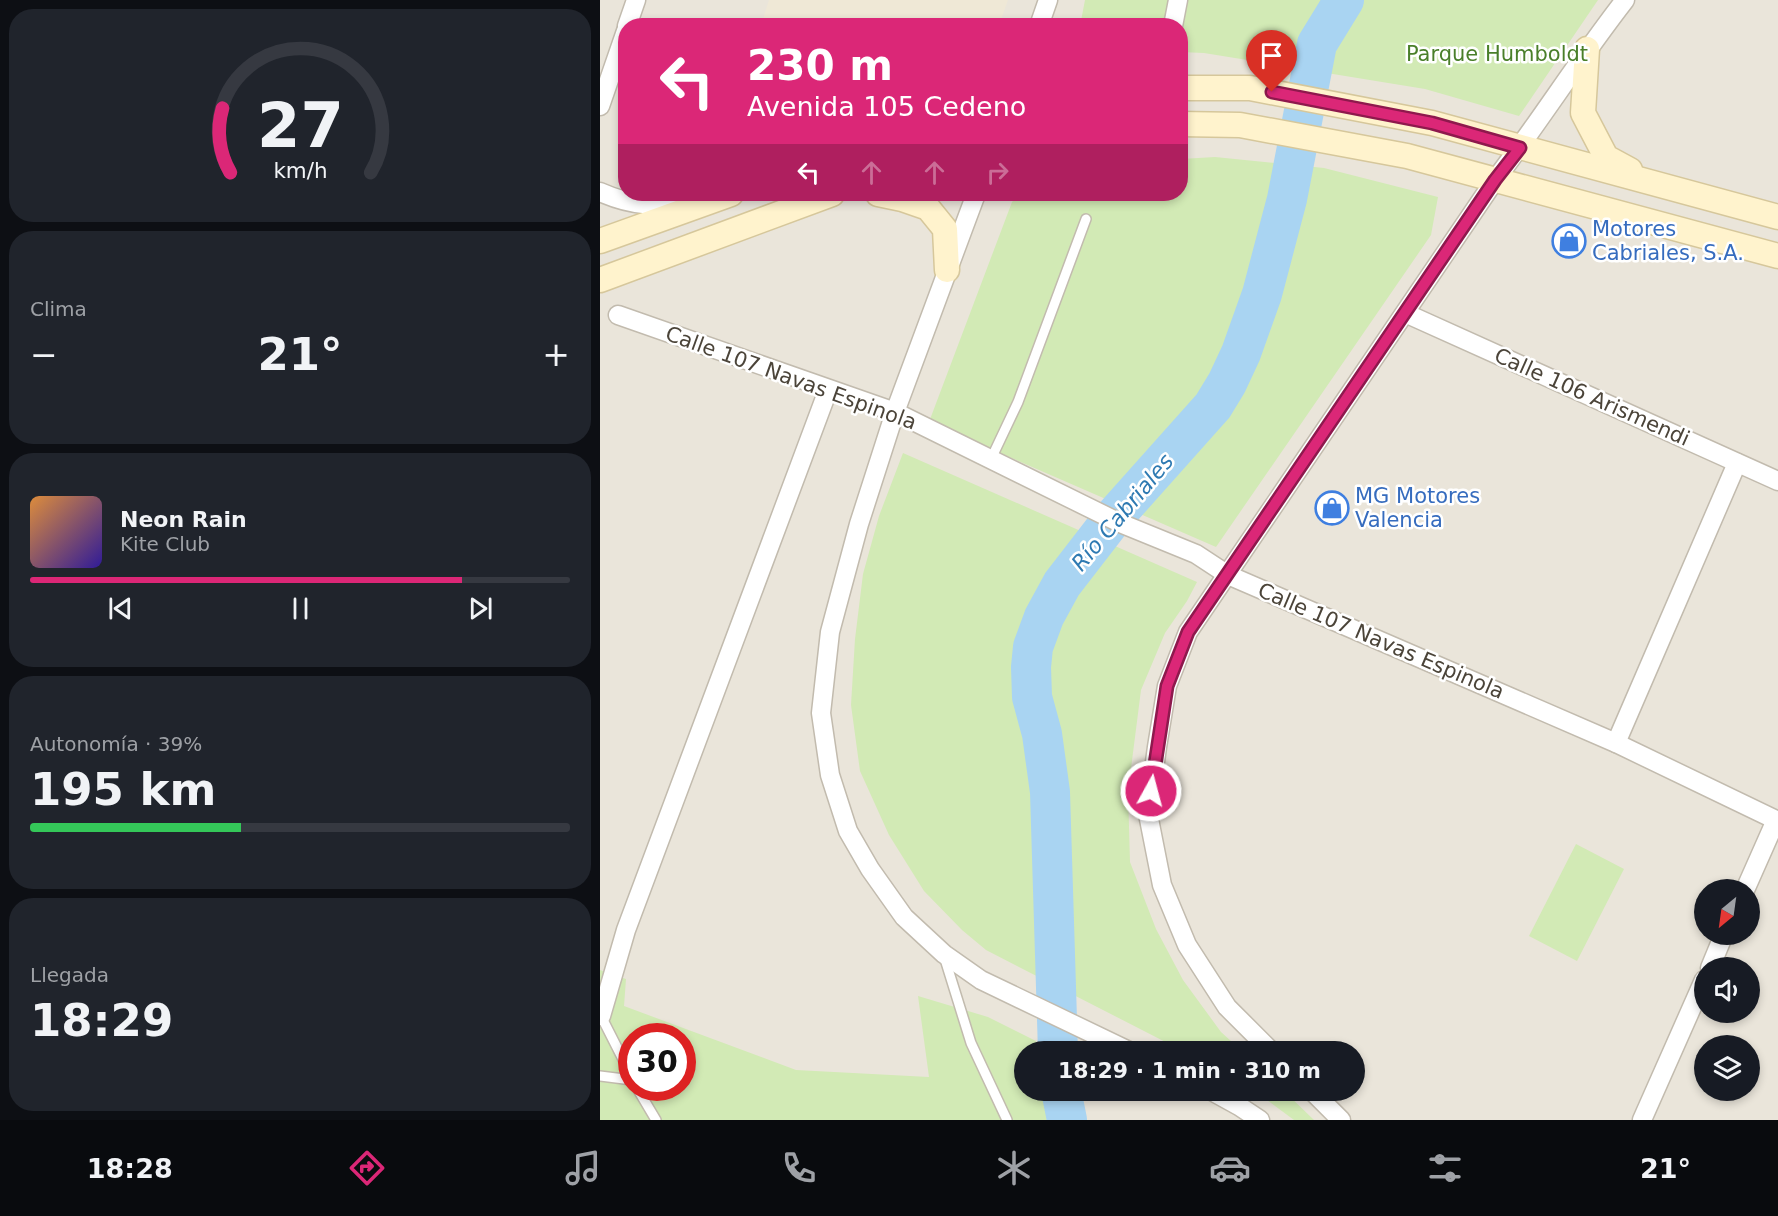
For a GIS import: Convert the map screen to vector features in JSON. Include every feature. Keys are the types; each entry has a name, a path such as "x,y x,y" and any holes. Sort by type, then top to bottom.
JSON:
{"main road":[{"path":"1587,50 1583,113 1606,157 1659,185"},
{"path":"1188,88 1250,88 1432,123 1778,217"},
{"path":"1188,124 1240,124 1407,156 1778,256"},
{"path":"600,241 711,201"},
{"path":"600,280 813,201"},
{"path":"908,201 928,208 945,229 946,270"}],"street":[{"path":"630,18 636,0"},
{"path":"1042,18 1048,0"},
{"path":"1175,18 1178,0"},
{"path":"1261,1041 1227,1007 1186,945 1162,885 1148,813 1156,747 1167,686 1188,632 1495,180 1625,0"},
{"path":"600,106 618,54"},
{"path":"600,192 618,199"},
{"path":"627,201 648,206 689,201"},
{"path":"973,201 895,412 859,524 830,632 821,713 830,775 848,831 870,869 904,917 944,954 981,980 1108,1041"},
{"name":"Calle 106 Arismendi","path":"1406,313 1778,481"},
{"name":"Calle 107 Navas Espinola","path":"618,315 895,412 1120,523 1196,554 1228,575 1616,743 1777,820"},
{"path":"601,1017 629,920 828,390"},
{"path":"1616,743 1737,462"},
{"path":"1750,879 1777,820"},
{"path":"1642,1120 1694,1003"},
{"path":"1230,1101 1260,1120"},
{"path":"1322,1101 1341,1120"}],"lane":[{"path":"991,459 1018,402 1086,219"},
{"path":"944,954 971,1043 1007,1120"},
{"path":"601,1017 618,1051"},
{"path":"600,1076 618,1078"},
{"path":"645,1101 656,1120"}],"shaded area":[{"path":"600,0 1778,0 1778,1120 600,1120"},
{"path":"769,0 1008,0 1002,18 763,18"}],"green space":[{"name":"Parque Humboldt","path":"1085,0 1598,0 1519,116 1425,89 1188,52 1188,18 1082,18"},
{"path":"1215,157 1324,168 1438,197 1431,235 1216,547 929,422 1012,202 1188,201 1188,159"},
{"path":"903,453 1197,582 1165,633 1141,690 1128,792 1130,862 1156,929 1183,980 1221,1032 1231,1041 1163,1041 986,950 962,930 924,891 889,835 860,771 851,705 855,639 863,574 879,516"},
{"path":"1576,844 1624,869 1577,961 1529,936"},
{"path":"600,970 626,979 624,1006 670,1023 618,1023 618,1101 696,1101 696,1033 796,1070 929,1077 918,996 988,1017 1036,1041 1014,1041 1014,1101 1051,1101 1057,1120 600,1120"},
{"path":"1268,1101 1294,1101 1314,1120 1294,1120"}],"waterway":[{"name":"Río Cabriales","path":"1058,1041 1050,792 1042,734 1032,697 1033,647 1044,617 1062,584 1113,518 1213,406 1227,383 1241,353 1262,294 1287,199 1317,44 1344,0"},
{"name":"Río Cabriales","path":"1063,1101 1067,1120"}],"place":[{"name":"Motores Cabriales, S.A.","path":"1569,241"},
{"name":"MG Motores Valencia","path":"1332,508"}],"route":[{"path":"1151,791 1167,686 1188,632 1495,180 1520,148 1432,123 1272,92"}]}
